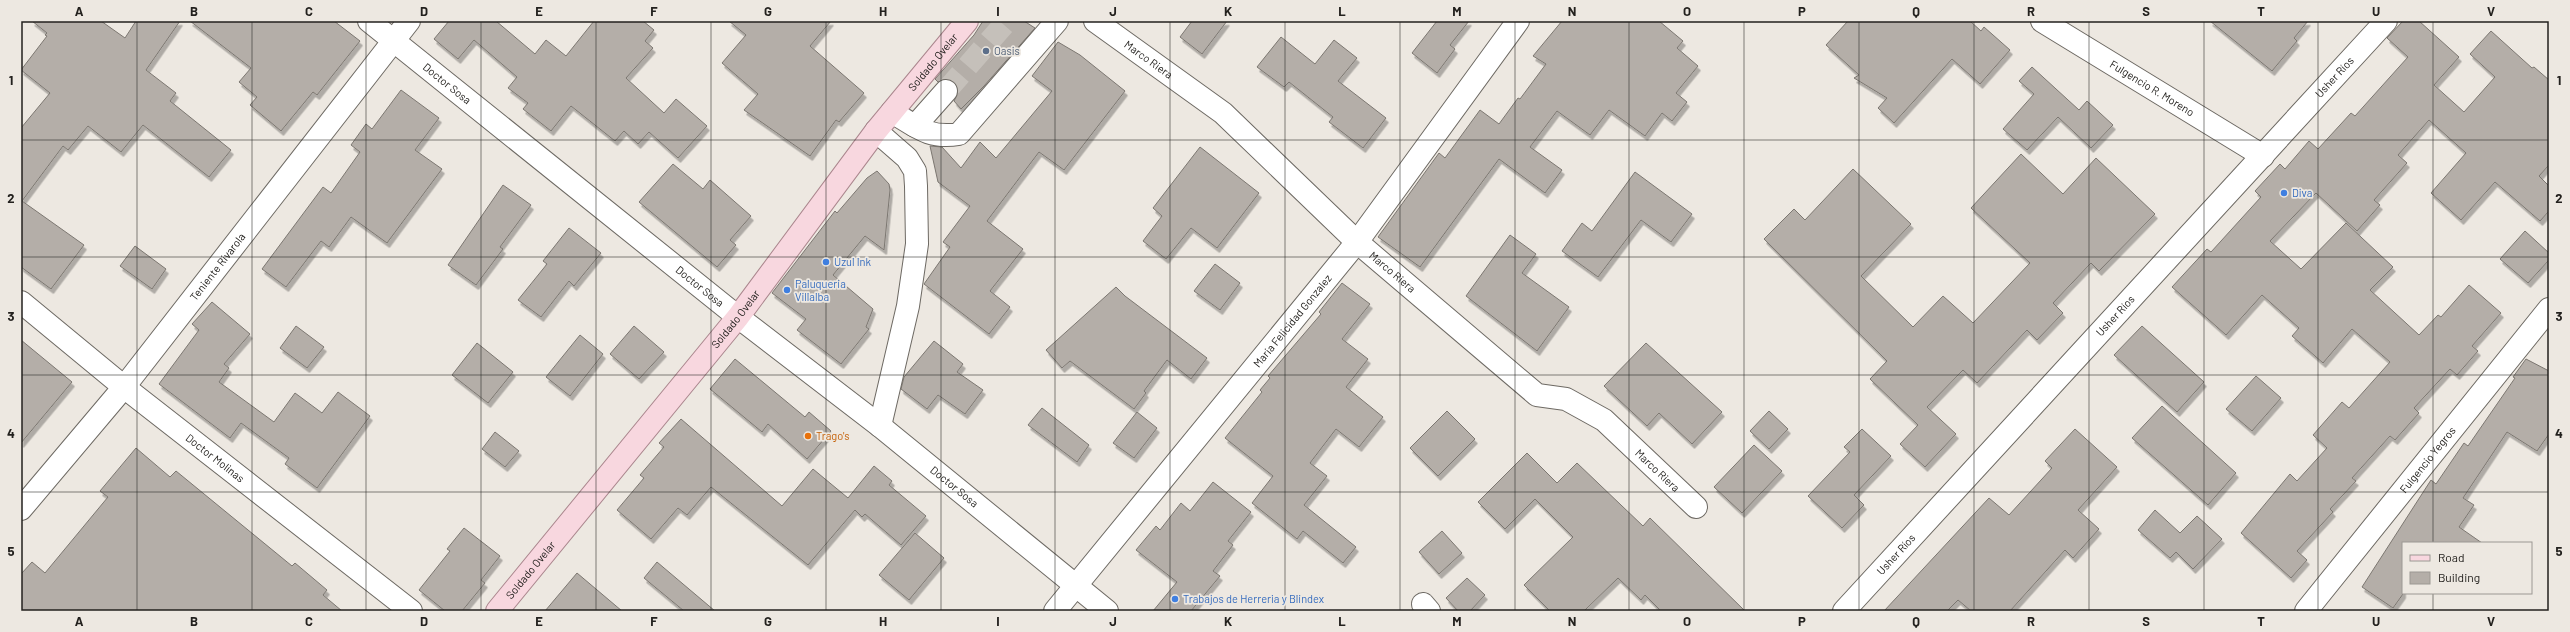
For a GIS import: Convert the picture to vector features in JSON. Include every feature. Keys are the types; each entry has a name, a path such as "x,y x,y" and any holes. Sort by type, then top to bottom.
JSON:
{"main road":[{"name":"Soldado Ovelar","path":"497,611 738,317 876,131 967,21"}],"street":[{"name":"Doctor Sosa","path":"369,21 738,317 880,426 1107,611"},
{"name":"Teniente Rivarola","path":"21,509 124,387 392,39 408,21"},
{"path":"892,112 927,134 945,136 959,134 1057,21"},
{"name":"Marco Riera","path":"1095,21 1223,113 1357,242 1537,395 1566,399 1604,420 1696,507"},
{"name":"Maria Felicidad Gonzalez","path":"1055,611 1357,242 1518,21"},
{"name":"Fulgencio R. Moreno","path":"2042,21 2263,156"},
{"name":"Usher Ríos","path":"1844,611 2386,21"},
{"path":"915,126 946,91"},
{"path":"876,131 907,158 915,171 916,186 916,244 908,306 880,426"},
{"name":"Doctor Molinas","path":"21,302 124,387 411,611"},
{"name":"Fulgencio Yegros","path":"2314,608 2549,309"}],"building":[{"path":"32,21 101,21 125,38 136,21 180,21 146,70 176,93 170,101 231,150 209,177 143,125 121,152 88,126 68,150 63,146 22,201 84,245 51,289 21,267 21,128 50,93 21,70 47,36 45,35 47,33"},
{"path":"190,21 334,21 360,41 317,95 313,92 281,131 250,105 257,97 239,82 251,68"},
{"path":"449,21 496,21 535,54 546,40 566,56 594,21 643,21 654,30 645,41 653,48 626,78 664,113 676,99 707,126 678,158 649,132 638,144 624,131 615,141 571,106 551,131 523,109 528,103 508,88 517,77 474,40 458,59 434,39"},
{"path":"729,21 831,21 810,46 864,93 839,122 836,120 810,156 744,110 758,94 722,63 746,35"},
{"name":"Oasis","path":"983,21 1024,21 1035,28 984,86 961,109 954,101 958,93 955,82 948,79 938,82 935,79 974,35"},
{"path":"1192,21 1227,21 1202,54 1180,37"},
{"path":"1437,21 1469,21 1450,45 1455,49 1437,73 1412,53"},
{"path":"1562,21 1659,21 1683,41 1677,48 1698,66 1676,93 1687,102 1672,121 1662,113 1645,136 1609,110 1590,135 1557,111 1530,147 1562,170 1545,193 1499,159 1420,267 1378,237 1439,153 1445,158 1480,110 1499,124 1546,64 1533,56"},
{"path":"1848,21 1970,21 1981,31 1984,27 2010,50 1980,84 1952,59 1894,123 1878,108 1887,98 1854,78 1859,75 1826,45"},
{"path":"2210,21 2308,21 2294,38 2297,41 2272,71"},
{"path":"2403,21 2419,21 2459,57 2434,85 2464,112 2495,77 2470,54 2491,31 2532,68 2534,67 2549,80 2549,165 2539,176 2549,186 2549,211 2540,221 2495,182 2461,220 2431,193 2466,153 2429,120 2398,155 2407,163 2374,200 2380,205 2357,231 2316,193 2270,241 2301,269 2346,223 2393,267 2370,290 2419,335 2438,315 2441,317 2469,285 2501,313 2472,346 2478,351 2457,375 2450,369 2414,408 2419,413 2395,440 2390,436 2352,478 2356,481 2330,509 2333,512 2297,551 2307,560 2291,578 2241,533 2290,474 2297,481 2327,448 2313,435 2342,402 2349,408 2390,362 2352,329 2323,363 2292,336 2299,328 2262,295 2226,335 2172,287 2207,249 2211,252 2261,197 2255,191 2280,164 2285,169 2309,141 2318,149 2351,113 2355,116 2408,57 2387,38"},
{"path":"1281,37 1315,64 1334,40 1357,58 1338,81 1386,118 1363,148 1329,122 1333,117 1289,82 1284,87 1257,67"},
{"path":"1058,42 1080,55 1125,91 1064,170 1039,152 987,221 1023,249 990,291 1010,307 989,334 924,284 950,247 943,242 970,206 938,182 930,146 942,147 961,168 980,142 996,158 1052,91 1032,76"},
{"path":"2032,67 2079,110 2087,101 2113,125 2091,148 2058,117 2027,150 2003,129 2034,94 2019,81"},
{"path":"401,90 439,118 415,150 442,169 387,243 351,217 329,247 321,241 286,287 262,269 323,187 331,193 360,152 351,145 366,124 372,129"},
{"path":"1200,147 1259,193 1217,248 1191,228 1166,259 1143,241 1162,216 1153,208"},
{"path":"2021,154 2063,194 2096,158 2155,214 2099,271 2091,263 2053,303 2063,313 2037,340 2027,330 1977,383 1963,370 1927,407 1956,434 1925,467 1900,444 1918,425 1870,379 1887,361 1764,239 1794,209 1805,220 1853,169 1911,224 1861,276 1913,327 1943,296 1973,323 2030,263 1971,208"},
{"path":"673,164 703,189 710,180 751,216 730,240 736,245 717,267 639,202"},
{"path":"877,171 889,184 890,190 884,250 865,236 833,275 873,309 866,327 869,329 841,364 797,330 806,319 772,293 835,211 837,213 867,178"},
{"path":"1635,172 1692,214 1671,242 1641,220 1598,277 1562,251 1582,223 1592,231"},
{"path":"503,185 531,205 500,247 503,249 476,285 448,265"},
{"path":"569,228 601,253 574,286 569,281 541,317 518,300 547,264 543,261"},
{"path":"2525,231 2549,253 2549,260 2528,283 2500,259"},
{"path":"1510,235 1536,254 1522,273 1569,307 1537,351 1466,296"},
{"path":"135,246 166,269 152,289 120,266"},
{"path":"1215,264 1240,283 1220,310 1194,291"},
{"path":"1342,283 1370,304 1342,339 1368,359 1346,387 1383,417 1359,447 1336,429 1310,463 1327,476 1304,505 1356,547 1343,563 1303,531 1297,539 1252,503 1273,476 1225,438 1262,392 1260,390 1270,378 1268,376 1321,314 1319,312"},
{"path":"1116,287 1125,296 1207,358 1191,379 1167,360 1144,391 1146,393 1134,409 1070,361 1062,368 1046,350"},
{"path":"212,302 250,334 224,364 229,368 219,382 274,422 295,393 322,413 338,392 370,416 317,488 285,464 289,458 241,423 230,438 159,384 199,330 192,324"},
{"path":"296,326 324,347 307,368 280,348"},
{"path":"634,326 664,352 639,379 610,354"},
{"path":"2142,326 2204,382 2177,412 2114,355"},
{"path":"580,335 603,354 570,396 546,377"},
{"path":"21,340 72,382 21,443"},
{"path":"934,341 963,364 957,372 983,390 965,414 938,395 927,409 901,389 904,377"},
{"path":"477,343 513,372 488,403 452,375"},
{"path":"1646,343 1722,412 1692,444 1659,413 1647,426 1604,386"},
{"path":"735,359 805,417 809,412 831,431 807,459 768,424 762,432 710,389"},
{"path":"2526,359 2549,371 2549,434 2537,451 2507,432 2463,498 2474,505 2459,527 2481,542 2402,542 2403,594 2393,608 2362,587 2431,480 2436,484 2464,443 2468,446 2515,378 2513,377"},
{"path":"2256,376 2281,398 2252,431 2226,409"},
{"path":"2162,406 2236,473 2208,505 2132,438"},
{"path":"1042,408 1089,445 1077,462 1028,425"},
{"path":"1447,411 1475,439 1438,476 1410,448"},
{"path":"1769,411 1788,429 1769,449 1750,431"},
{"path":"1137,412 1157,428 1134,458 1113,443"},
{"path":"681,419 782,506 813,469 848,498 874,466 892,481 889,485 926,516 901,545 865,514 862,517 855,510 808,565 711,487 687,515 678,508 651,539 617,510 644,478 640,475 664,447 659,443"},
{"path":"1862,429 1891,456 1854,495 1864,505 1842,528 1808,496 1850,452 1844,447"},
{"path":"2075,429 2117,467 2078,510 2099,529 2073,558 2065,550 2010,611 1971,611 1958,600 1947,611 1884,611 1989,498 2009,515 2052,468 2045,461"},
{"path":"495,432 519,451 505,467 482,449"},
{"path":"1754,445 1782,471 1742,513 1714,487"},
{"path":"136,448 170,477 176,471 292,566 295,563 327,590 323,595 342,611 21,611 21,574 32,562 45,573 108,497 100,491"},
{"path":"1527,453 1557,483 1577,463 1643,526 1650,518 1745,611 1661,611 1645,595 1641,600 1618,578 1584,611 1550,611 1524,585 1573,537 1535,499 1505,529 1478,502"},
{"path":"1213,482 1251,512 1228,541 1233,545 1213,571 1220,576 1191,611 1153,611 1177,582 1136,550 1156,526 1160,530 1181,503 1190,511"},
{"path":"2155,510 2180,533 2197,516 2222,539 2193,569 2176,552 2170,558 2138,530"},
{"path":"464,528 500,556 481,580 485,583 462,611 445,611 419,590 450,551 447,549"},
{"path":"1442,531 1462,553 1439,574 1419,552"},
{"path":"915,533 944,558 909,600 879,575"},
{"path":"657,562 715,611 684,611 644,578"},
{"path":"577,573 622,611 545,611"},
{"path":"1467,578 1485,595 1470,611 1458,611 1446,598"}],"tunnel":[{"path":"946,91 1007,21"}],"place":[{"name":"Oasis","path":"986,51"},
{"name":"Diva","path":"2284,193"},
{"name":"Uzul Ink","path":"826,262"},
{"name":"Paluqueria Villalba","path":"787,290"},
{"name":"Trago's","path":"808,436"},
{"name":"Trabajos de Herreria y Blindex","path":"1175,599"}]}
